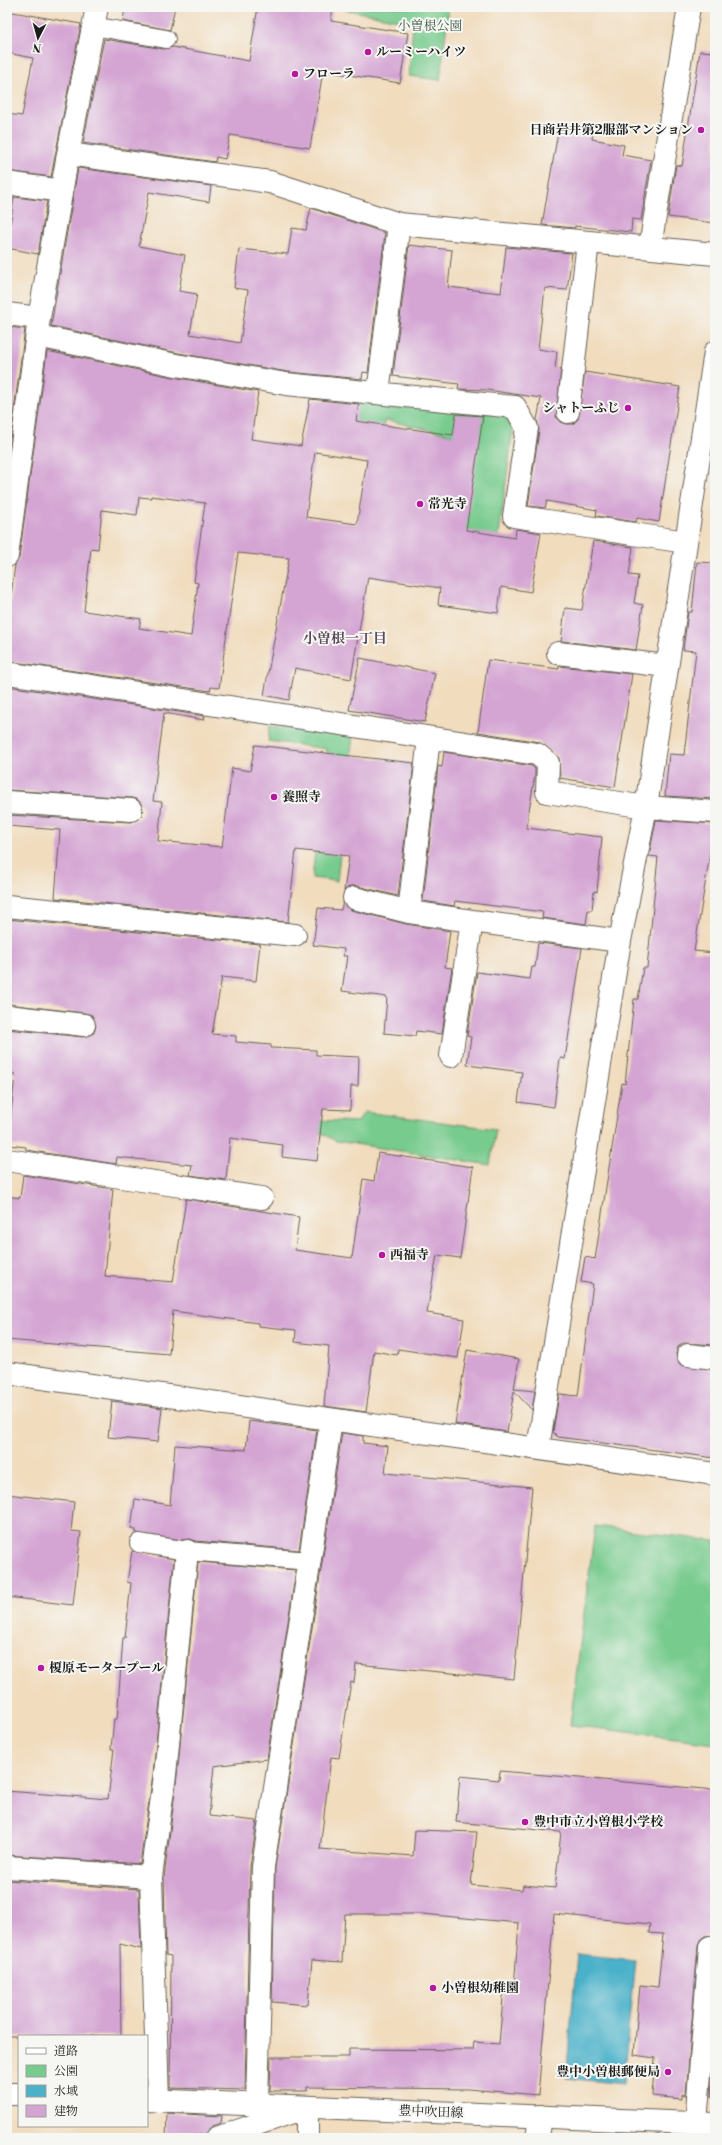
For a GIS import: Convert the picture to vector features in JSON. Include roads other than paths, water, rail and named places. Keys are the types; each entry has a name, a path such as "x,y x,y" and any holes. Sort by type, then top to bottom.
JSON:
{"street":[{"path":"650,247 690,7"},
{"path":"7,556 39,327 68,154 95,17"},
{"path":"68,154 270,182 399,224 715,254"},
{"path":"7,183 62,191"},
{"path":"378,393 399,224"},
{"path":"568,412 588,242"},
{"path":"7,314 39,327 176,365 286,384 515,407 527,428 514,516 686,542"},
{"path":"538,1448 620,941 646,807 715,352"},
{"path":"558,653 667,666"},
{"path":"7,673 537,754 548,763 547,792 646,807 715,812"},
{"path":"410,912 429,738"},
{"path":"7,802 131,810"},
{"path":"354,898 410,912 620,941"},
{"path":"7,906 295,935"},
{"path":"451,1056 472,921"},
{"path":"7,1016 84,1025"},
{"path":"7,1160 262,1198"},
{"path":"688,1354 715,1358"},
{"path":"7,1373 331,1421 538,1448 715,1474"},
{"path":"257,2105 263,1867 331,1421"},
{"path":"152,2100 151,1878 165,1775 187,1551"},
{"path":"7,1867 151,1878"},
{"path":"705,2128 710,1947 715,1948"},
{"path":"7,2094 18,2094"},
{"name":"豊中吹田線","path":"152,2100 540,2116 705,2128"},
{"path":"217,2138 307,2107 307,2138"},
{"path":"537,2138 540,2116"}],"lane":[{"path":"95,17 166,39"},
{"path":"139,1543 187,1551 310,1561"}],"water":[{"path":"577,1954 635,1960 623,2084 566,2078"}],"place":[{"name":"ルーミーハイツ","path":"368,52"},
{"name":"フローラ","path":"295,74"},
{"name":"日商岩井第2服部マンション","path":"701,130"},
{"name":"シャトーふじ","path":"628,408"},
{"name":"常光寺","path":"420,504"},
{"name":"養照寺","path":"274,797"},
{"name":"西福寺","path":"382,1255"},
{"name":"榎原モータープール","path":"41,1668"},
{"name":"豊中市立小曽根小学校","path":"525,1822"},
{"name":"小曽根幼稚園","path":"433,1988"},
{"name":"豊中小曽根郵便局","path":"668,2072"}],"district":[{"name":"小曽根一丁目","path":"345,639"}],"park label":[{"name":"小曽根公園","path":"430,26"}]}
